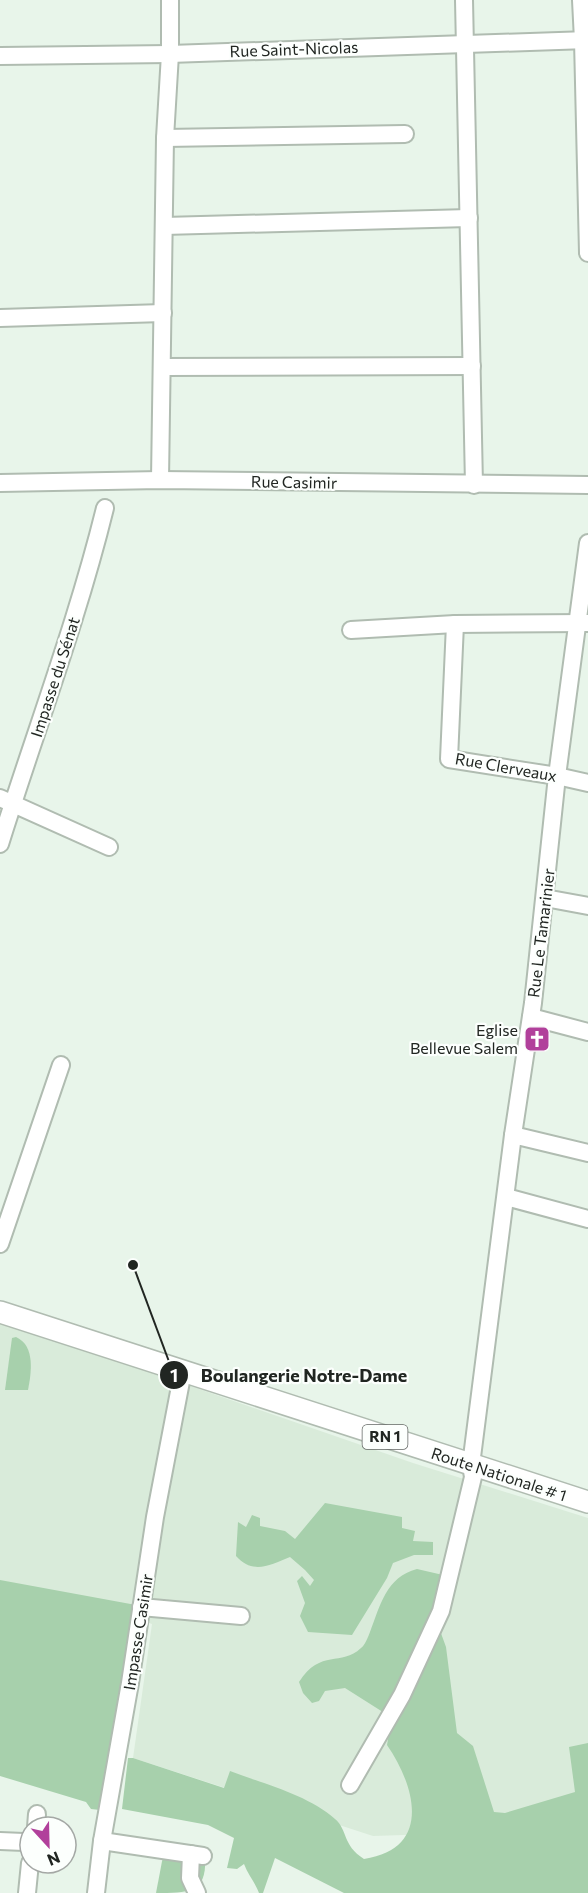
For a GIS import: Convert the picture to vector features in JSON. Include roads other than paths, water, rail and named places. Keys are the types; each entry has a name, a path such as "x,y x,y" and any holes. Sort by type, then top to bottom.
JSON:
{"main road":[{"name":"Route Nationale # 1","path":"0,1312 588,1502"}],"street":[{"path":"160,480 165,138 170,54 170,0"},
{"path":"464,0 474,485"},
{"path":"580,0 586,40 588,253"},
{"name":"Rue Saint-Nicolas","path":"0,56 170,54 586,40"},
{"path":"165,138 405,134"},
{"path":"164,226 469,218"},
{"path":"0,318 163,313"},
{"path":"162,367 472,366"},
{"name":"Rue Casimir","path":"0,483 160,480 588,485"},
{"name":"Impasse du Sénat","path":"0,844 6,801 50,695 93,559 105,508"},
{"name":"Rue Le Tamarinier","path":"350,1785 402,1695 441,1611 473,1477 471,1465 513,1135 531,1017 557,776 583,623 588,543"},
{"path":"351,630 455,624 583,623"},
{"name":"Rue Clerveaux","path":"455,624 449,759 588,783"},
{"path":"6,801 109,847"},
{"path":"545,898 588,906"},
{"path":"531,1017 588,1032"},
{"path":"0,1244 61,1065"},
{"path":"513,1135 588,1153"},
{"path":"506,1197 588,1219"},
{"name":"Impasse Casimir","path":"96,1893 102,1841 130,1683 157,1506 183,1371"},
{"path":"141,1607 241,1616"},
{"path":"0,1841 18,1842"},
{"path":"102,1841 197,1855 190,1878 197,1893"},
{"path":"27,1893 29,1875"}],"place":[{"name":"Eglise Bellevue Salem","path":"537,1039"},
{"name":"Boulangerie Notre-Dame","path":"133,1265"}]}
